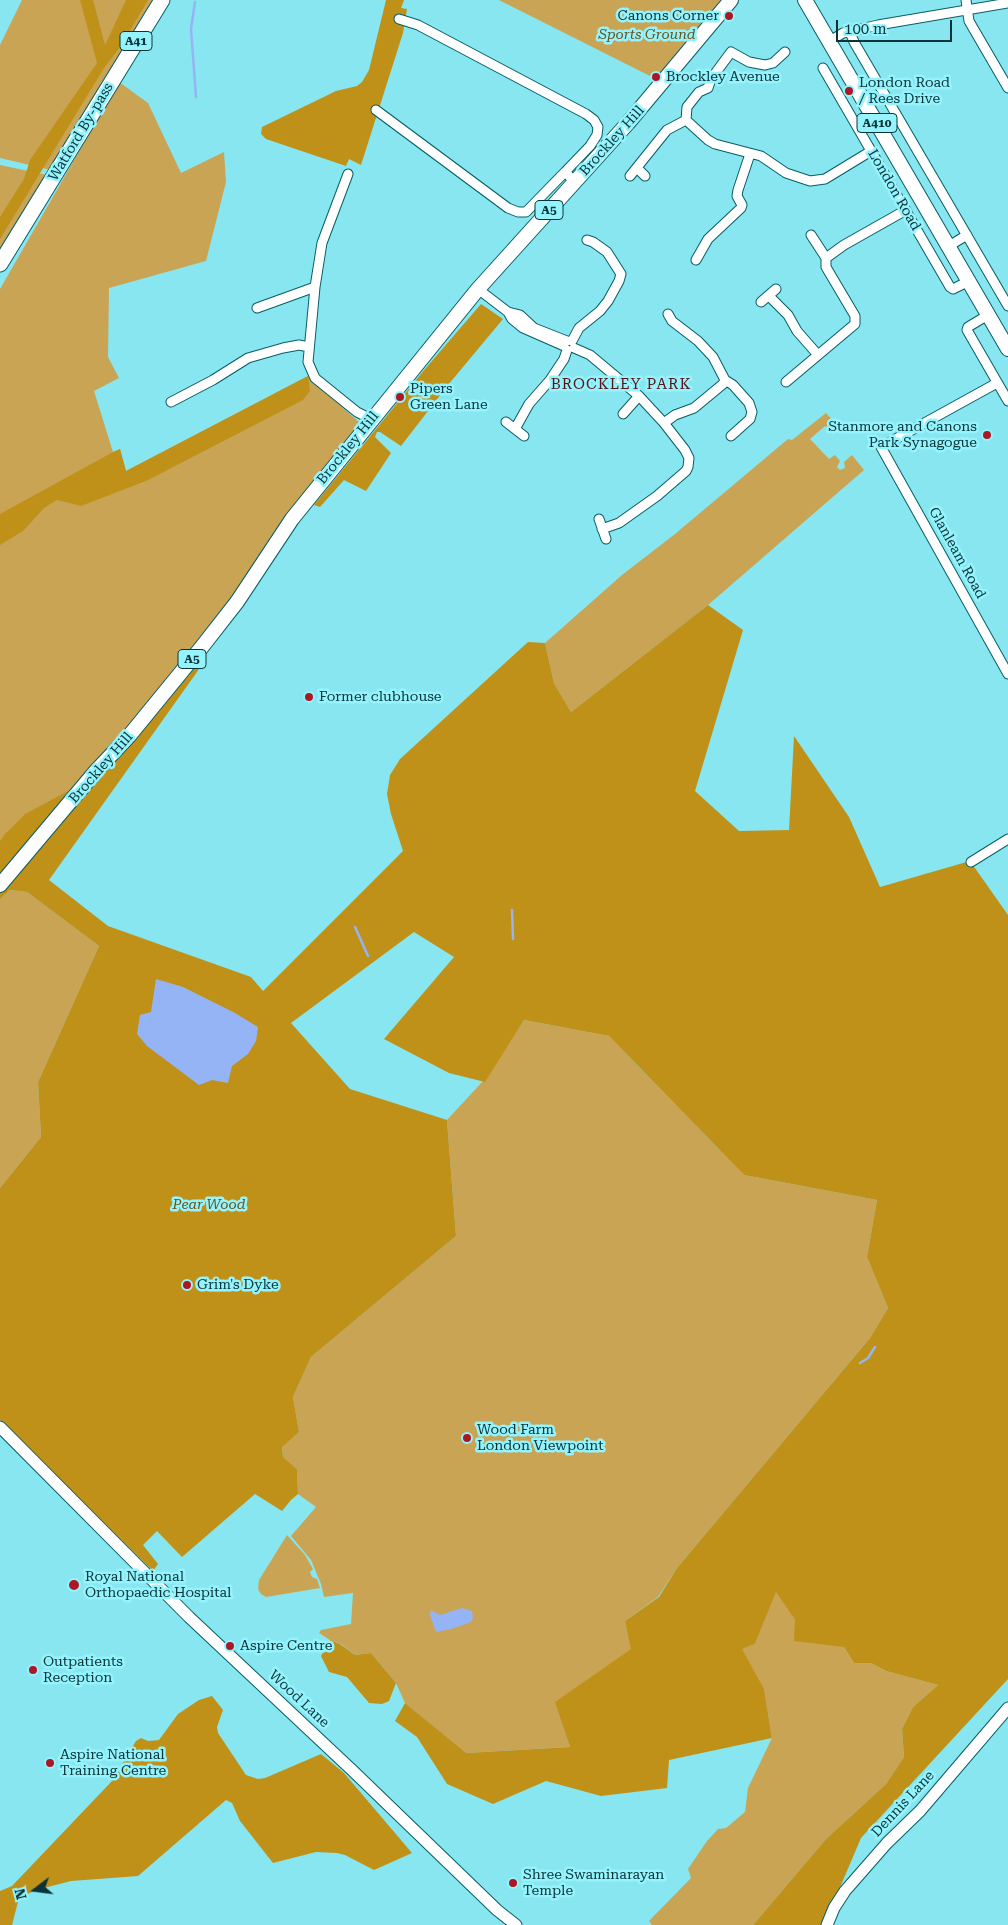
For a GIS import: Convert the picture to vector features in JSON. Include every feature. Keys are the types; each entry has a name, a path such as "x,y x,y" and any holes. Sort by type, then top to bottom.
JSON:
{"highway":[{"name":"Watford By-pass","path":"0,264 162,0"}],"main road":[{"name":"Brockley Hill","path":"0,885 96,771 129,736 201,648 237,602 292,519 570,177 628,123 731,0"},
{"name":"London Road","path":"806,0 1008,349"}],"street":[{"path":"966,0 969,21 1008,88"},
{"path":"830,41 850,32 1008,3"},
{"path":"376,110 508,208 518,212 526,212 570,177 597,135 598,127 594,120 586,114 418,25 399,19"},
{"path":"850,32 1008,306"},
{"path":"686,120 687,107 699,92 708,88 711,78 731,52 749,62 765,65 773,63 785,52"},
{"name":"London Road","path":"844,65 826,72 871,151 950,287 953,289 969,281"},
{"path":"686,120 715,144 766,158 779,169 796,178 816,181 825,178 871,151"},
{"path":"630,176 667,130 686,120"},
{"path":"696,260 708,239 729,218 738,213 741,208 742,205 737,196 738,190 750,154"},
{"path":"637,168 645,176"},
{"path":"348,174 322,243 315,287 308,362 314,378 357,412 367,417 370,422"},
{"path":"826,258 844,245 906,210"},
{"path":"786,382 853,327 856,321 855,316 826,267 826,258 811,235"},
{"path":"949,246 967,235"},
{"path":"515,429 529,404 550,380 579,328 600,311 619,281 621,274 607,252 587,240"},
{"path":"257,308 315,287"},
{"path":"478,289 508,312 512,319 528,332 569,345 590,355 639,396 664,423 687,454 688,467 657,496 619,523 602,529"},
{"path":"761,302 776,289"},
{"path":"769,296 788,315 798,331 818,355"},
{"path":"668,314 672,320 698,341 713,357 725,380 734,385 749,404 752,412 750,419 731,436"},
{"path":"988,314 968,327 967,330 1008,402"},
{"path":"171,402 213,380 248,358 283,348 300,345 309,347"},
{"path":"664,423 694,408 724,384 725,380"},
{"name":"Glanleam Road","path":"997,383 881,447 1008,674"},
{"path":"622,414 639,396"},
{"path":"506,422 524,436"},
{"path":"599,519 606,539"},
{"path":"971,862 1008,839"},
{"name":"Wood Lane","path":"0,1427 189,1617 346,1764 497,1910 516,1925"},
{"name":"Dennis Lane","path":"827,1925 834,1908 845,1891 887,1844 920,1811 1008,1708"}],"green space":[{"path":"22,0 155,0 51,170 0,158 0,45"},
{"path":"80,0 93,0 105,45 126,0 148,0 121,46 104,68 0,239 0,217 24,179 30,160 97,63"},
{"path":"386,0 404,0 401,8 407,9 403,33 361,165 349,159 346,166 266,139 261,134 262,127 336,91 357,86 362,82 369,70"},
{"name":"Sports Ground","path":"499,0 724,0 656,79"},
{"path":"119,82 148,103 181,173 224,152 226,182 206,261 109,288 108,357 119,378 94,391 113,452 120,449 126,471 308,376 361,424 308,488 280,527 231,603 133,722 0,874 0,289"},
{"path":"0,165 47,175 0,252"},
{"path":"481,304 503,319 448,385 401,446 380,432 377,432 375,437 391,453 366,491 344,480 320,507 314,505 425,369"},
{"path":"308,376 310,391 303,400 146,481 81,506 57,500 44,508 23,531 0,545 0,514 120,449 126,471"},
{"path":"826,413 835,423 835,430 832,433 825,426 810,439 829,459 835,455 840,461 837,467 840,470 845,468 844,462 852,455 864,470 708,605 571,712 554,683 545,643 622,575 675,534 788,439 792,440"},
{"name":"Pear Wood","path":"708,605 743,630 695,791 739,831 789,830 794,736 849,817 880,887 970,861 1008,915 1008,1679 861,1838 824,1925 753,1925 826,1839 886,1784 904,1757 902,1729 913,1707 938,1685 886,1671 871,1663 854,1663 844,1647 794,1641 795,1620 776,1592 755,1644 742,1649 764,1689 772,1738 669,1760 667,1788 601,1796 546,1781 493,1804 447,1784 417,1737 395,1721 405,1703 466,1753 570,1747 555,1702 631,1649 625,1621 659,1597 677,1568 870,1338 888,1308 867,1257 877,1200 744,1175 609,1036 524,1020 485,1082 449,1073 384,1039 454,957 414,932 291,1023 350,1089 447,1120 456,1236 311,1357 293,1397 299,1432 282,1447 283,1457 297,1469 298,1494 282,1511 255,1494 182,1557 157,1531 143,1545 158,1564 153,1571 0,1420 0,1188 41,1137 38,1082 99,946 27,892 10,890 0,899 0,892 107,770 203,656 206,658 197,672 49,880 108,926 251,977 263,991 403,851 391,814 387,794 390,775 400,759 528,642 545,643 554,683 571,712"},
{"path":"68,791 70,793 0,874 0,841 5,834 25,814"},
{"path":"10,890 27,892 99,946 38,1082 41,1137 0,1188 0,899"},
{"path":"524,1020 609,1036 744,1175 877,1200 867,1257 888,1308 870,1338 677,1568 658,1597 625,1621 632,1649 556,1702 570,1747 465,1753 405,1703 396,1683 371,1653 355,1655 341,1644 319,1633 321,1630 351,1624 353,1593 324,1597 311,1560 291,1536 316,1507 298,1494 297,1469 283,1457 282,1446 299,1432 293,1397 311,1357 456,1236 447,1120 483,1081"},
{"path":"287,1535 305,1555 313,1569 310,1572 312,1577 317,1579 320,1588 266,1597 258,1589 259,1580"},
{"path":"776,1591 795,1620 844,1647 854,1663 871,1663 886,1671 938,1685 913,1707 902,1729 904,1757 886,1784 826,1839 753,1925 652,1925 649,1921 691,1878 688,1869 707,1841 718,1829 726,1828 745,1812 748,1788 772,1738 764,1690 741,1649 755,1644"},
{"path":"330,1640 340,1644 355,1655 371,1653 396,1683 389,1701 382,1704 369,1703 347,1677 329,1672 321,1656"},
{"path":"212,1696 223,1710 217,1727 218,1733 246,1775 258,1779 265,1778 321,1754 344,1773 412,1853 374,1870 345,1855 337,1853 316,1852 273,1863 240,1821 232,1803 226,1800 138,1876 71,1881 36,1890 19,1898 12,1925 0,1925 0,1891 12,1886 112,1781 136,1741 141,1738 148,1741 159,1740 178,1714 199,1700"}],"water":[{"path":"156,979 183,987 235,1013 258,1027 256,1041 248,1054 232,1066 228,1083 212,1080 199,1085 147,1046 137,1034 140,1015 151,1012"},
{"path":"462,1608 472,1611 473,1618 471,1622 436,1632 430,1615 431,1610 440,1615"}],"waterway":[{"path":"195,2 191,29 196,97"},
{"path":"512,910 513,939"},
{"path":"355,927 368,956"},
{"path":"860,1363 868,1358 875,1347"}],"place":[{"name":"Canons Corner","path":"729,16"},
{"name":"Brockley Avenue","path":"656,77"},
{"name":"London Road / Rees Drive","path":"849,91"},
{"name":"Pipers Green Lane","path":"400,397"},
{"name":"Stanmore and Canons Park Synagogue","path":"987,435"},
{"name":"Former clubhouse","path":"309,697"},
{"name":"Grim's Dyke","path":"187,1285"},
{"name":"Wood Farm London Viewpoint","path":"467,1438"},
{"name":"Royal National Orthopaedic Hospital","path":"74,1585"},
{"name":"Aspire Centre","path":"230,1646"},
{"name":"Outpatients Reception","path":"33,1670"},
{"name":"Aspire National Training Centre","path":"50,1763"},
{"name":"Shree Swaminarayan Temple","path":"513,1883"}],"district":[{"name":"BROCKLEY PARK","path":"621,385"}]}
